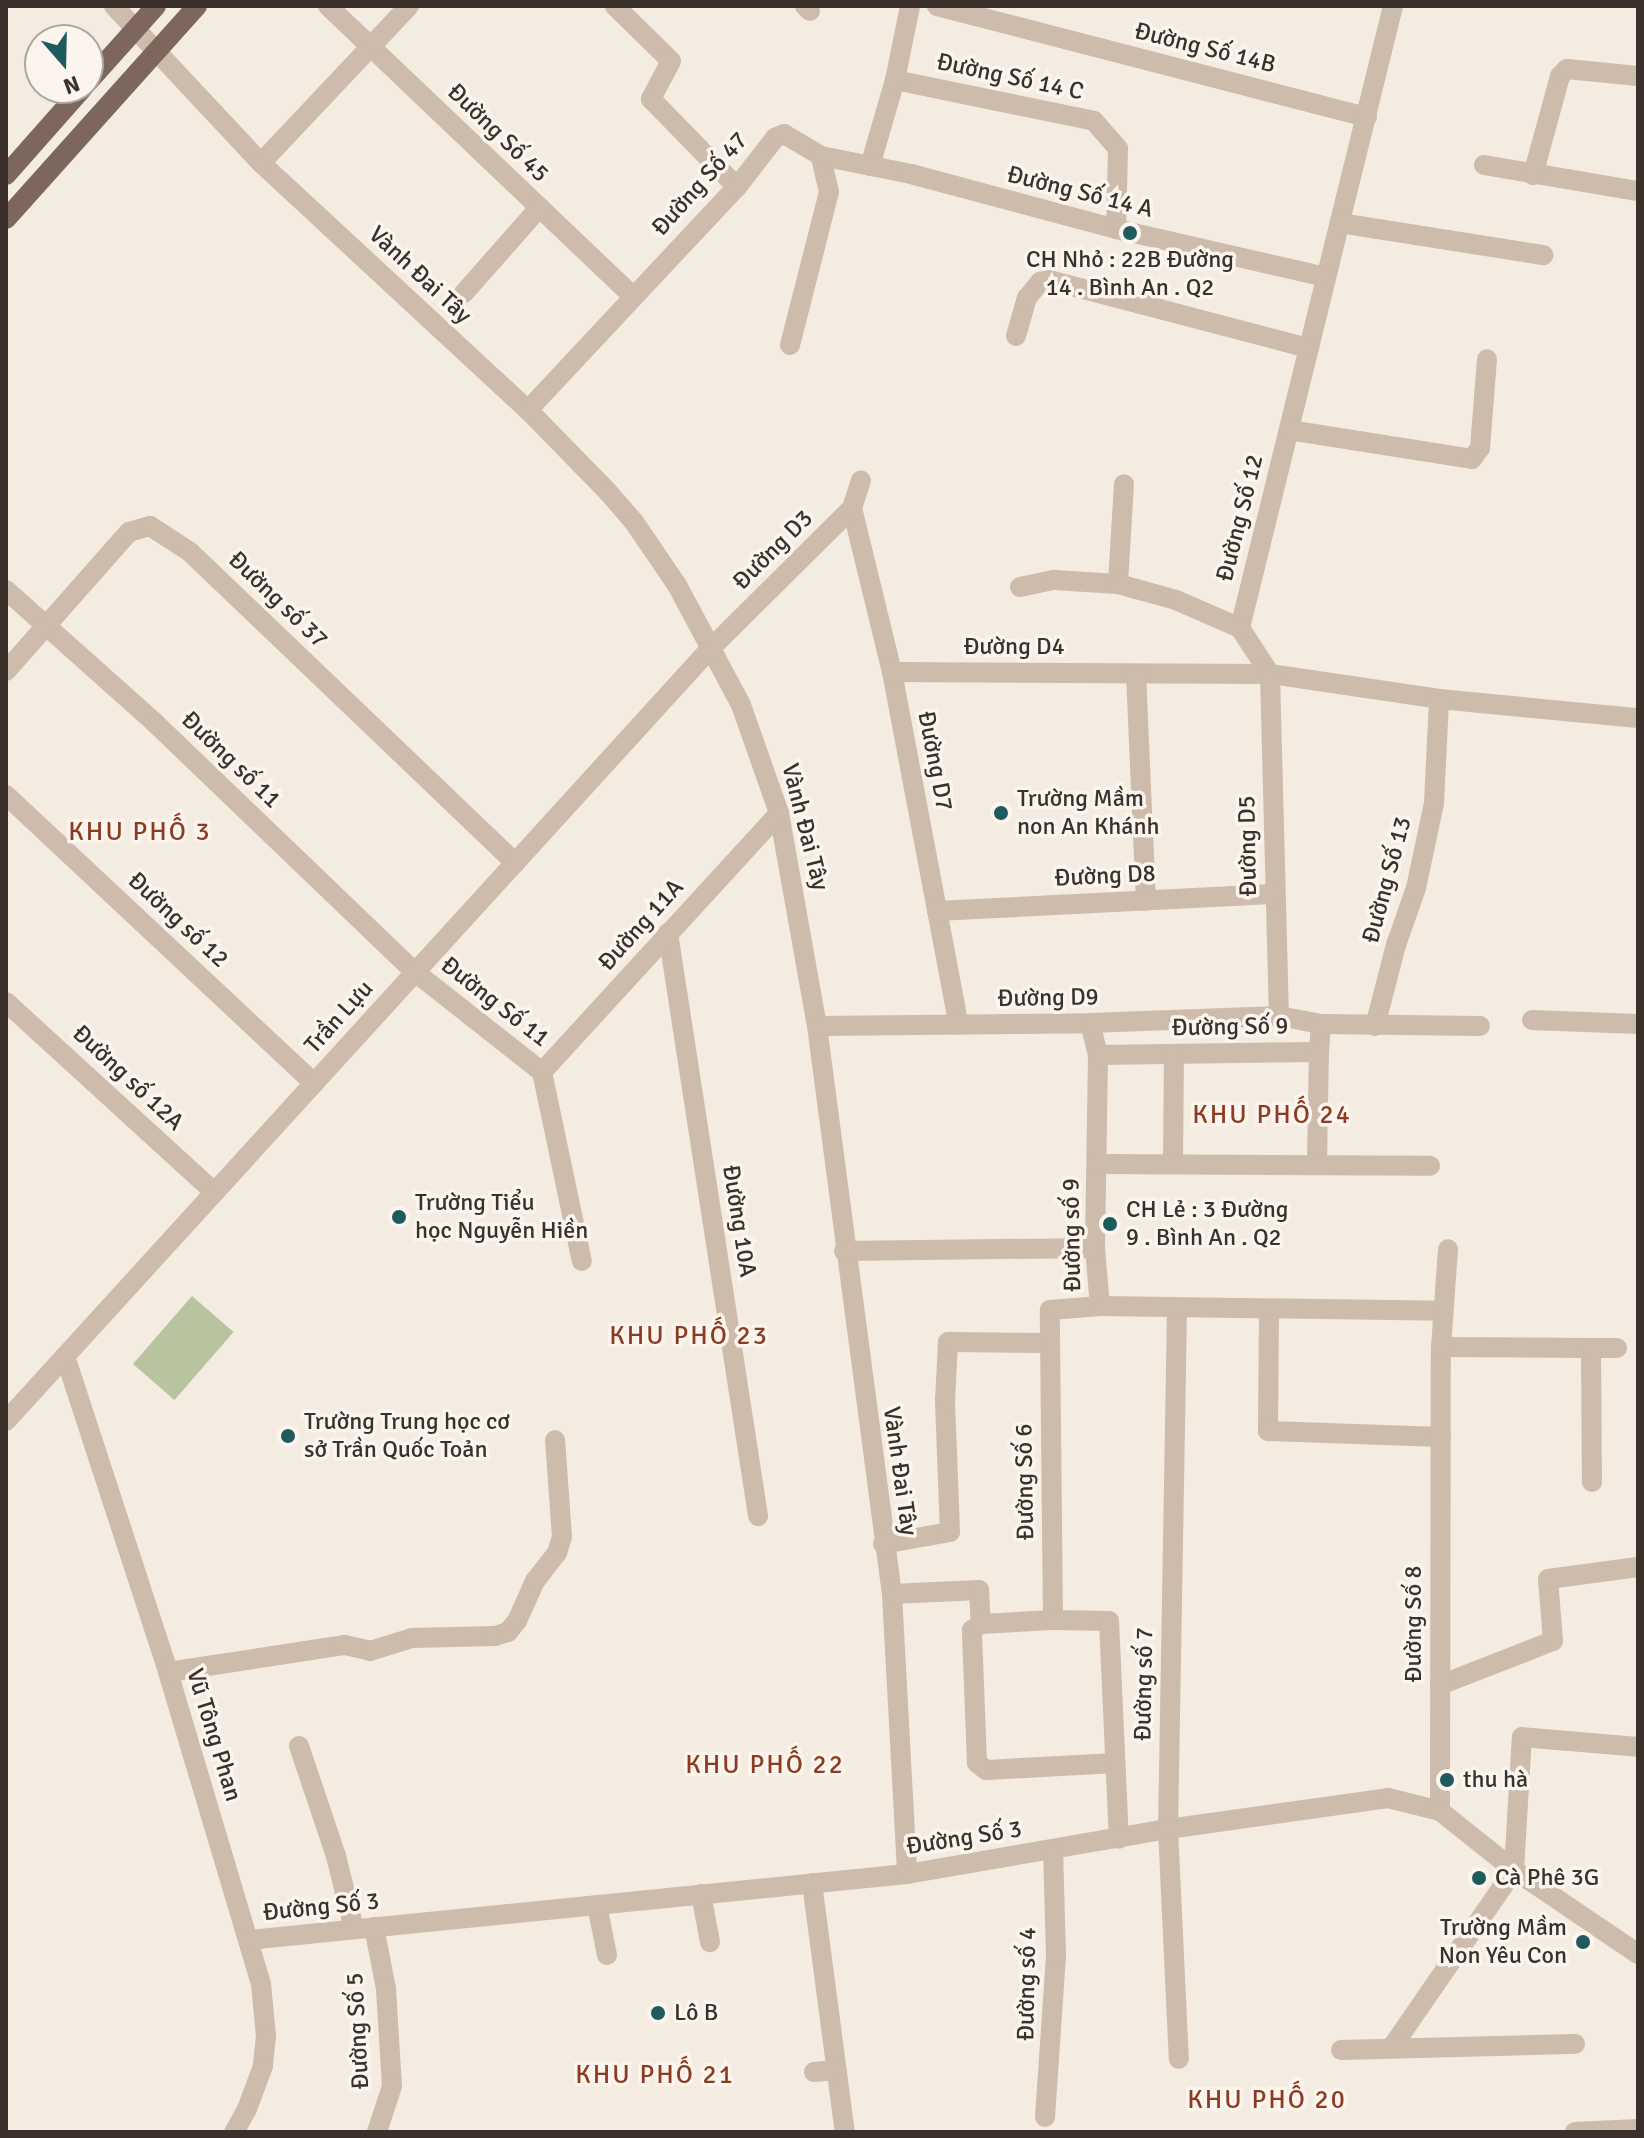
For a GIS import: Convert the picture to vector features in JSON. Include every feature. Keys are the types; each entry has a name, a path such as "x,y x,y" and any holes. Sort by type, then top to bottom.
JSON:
{"main road":[{"path":"104,64 156,6"},
{"path":"6,219 197,6"},
{"path":"6,175 69,104"}],"street":[{"name":"Vành Đai Tây","path":"114,6 137,27 156,52 261,163 528,410 634,522 692,611 757,744 779,813 817,1026 844,1251 892,1594 907,1874"},
{"name":"Đường Số 45","path":"328,6 633,296"},
{"path":"261,163 409,6"},
{"path":"615,6 671,61 651,99 737,187"},
{"path":"870,166 895,80 910,6"},
{"name":"Đường Số 14B","path":"937,6 1367,117"},
{"name":"Đường Số 12","path":"1240,628 1393,6"},
{"path":"1533,175 1560,76 1567,69 1638,76"},
{"name":"Đường Số 14 C","path":"895,80 1094,121 1118,149 1116,229"},
{"name":"Đường Số 47","path":"528,410 737,187 775,138 784,134 821,156"},
{"path":"790,345 829,192 821,156"},
{"name":"Đường Số 14 A","path":"821,156 1326,277"},
{"path":"1484,165 1638,191"},
{"path":"464,293 539,208"},
{"path":"1340,223 1543,255"},
{"path":"1016,336 1027,298 1040,282 1049,280 1309,348"},
{"path":"1289,430 1472,459 1480,448 1487,359"},
{"name":"Đường D3","path":"710,649 852,508 861,480"},
{"path":"1118,584 1124,484"},
{"name":"Đường D7","path":"852,508 892,672 959,1025"},
{"name":"Đường số 37","path":"6,671 129,532 150,526 190,552 515,863"},
{"path":"1020,587 1054,580 1118,584 1176,600 1240,628 1270,674 1439,699 1638,718"},
{"name":"Đường số 11","path":"6,590 154,722 415,972"},
{"name":"Trần Lựu","path":"6,1421 710,649"},
{"name":"Đường D4","path":"892,672 1270,674"},
{"path":"1136,674 1146,901"},
{"name":"Đường D5","path":"1270,674 1279,1016"},
{"name":"Đường Số 13","path":"1375,1026 1396,945 1416,888 1434,803 1439,699"},
{"name":"Đường số 12","path":"6,795 314,1083"},
{"name":"Đường 11A","path":"542,1072 779,813"},
{"name":"Đường D8","path":"937,911 1274,894"},
{"name":"Đường 10A","path":"668,933 758,1516"},
{"name":"Đường Số 11","path":"415,972 542,1072 582,1261"},
{"name":"Đường số 12A","path":"6,1002 214,1192"},
{"name":"Đường D9","path":"817,1026 1090,1023 1279,1016 1321,1024"},
{"path":"1532,1020 1638,1024"},
{"name":"Đường số 9","path":"1090,1023 1098,1055 1095,1248 1100,1306"},
{"name":"Đường Số 9","path":"1098,1055 1319,1052 1321,1024 1480,1026"},
{"path":"1317,1163 1319,1052"},
{"path":"1173,1163 1174,1054"},
{"path":"1097,1164 1430,1166"},
{"path":"844,1251 1095,1248"},
{"name":"Đường Số 8","path":"1440,1811 1441,1347 1448,1249"},
{"path":"1100,1306 1177,1310 1442,1311"},
{"name":"Đường Số 6","path":"1053,1620 1050,1310 1100,1306"},
{"name":"Đường số 7","path":"1177,1310 1168,1829 1179,2059"},
{"path":"1269,1311 1268,1431 1441,1437"},
{"path":"883,1544 950,1532 945,1401 948,1342 1050,1343"},
{"path":"1441,1347 1617,1348"},
{"path":"1591,1348 1592,1482"},
{"name":"Vũ Tông Phan","path":"65,1356 168,1672 261,1984 266,2036 256,2086 234,2132"},
{"path":"168,1672 345,1645 370,1651 412,1638 495,1636 508,1632 517,1621 535,1581 557,1553 562,1537 555,1440"},
{"path":"1440,1685 1553,1641 1548,1579 1638,1567"},
{"path":"892,1594 979,1590 981,1624"},
{"path":"1115,1763 986,1770 977,1763 972,1630 981,1624 1109,1621 1119,1839"},
{"path":"1392,2047 1514,1870 1522,1737 1638,1747"},
{"name":"Đường Số 5","path":"299,1746 386,1989 392,2086 377,2132"},
{"name":"Đường Số 3","path":"249,1940 907,1874 1168,1829 1388,1798 1440,1811 1514,1870 1638,1954"},
{"name":"Đường số 4","path":"1045,2117 1056,1956 1053,1851"},
{"path":"812,1883 845,2132"},
{"path":"701,1894 710,1942"},
{"path":"597,1905 607,1955"},
{"path":"1341,2050 1575,2044"},
{"path":"814,2072 837,2070"},
{"path":"1575,2132 1638,2129"}],"green space":[{"path":"192,1296 234,1332 174,1400 133,1364"}],"place":[{"name":"CH Nhỏ : 22B Đường 14 . Bình An . Q2","path":"1130,233"},
{"name":"Trường Mầm non An Khánh","path":"1001,813"},
{"name":"Trường Tiểu học Nguyễn Hiền","path":"399,1217"},
{"name":"CH Lẻ : 3 Đường 9 . Bình An . Q2","path":"1110,1224"},
{"name":"Trường Trung học cơ sở Trần Quốc Toản","path":"288,1436"},
{"name":"thu hà","path":"1447,1780"},
{"name":"Cà Phê 3G","path":"1479,1878"},
{"name":"Trường Mầm Non Yêu Con","path":"1583,1942"},
{"name":"Lô B","path":"658,2013"}],"district":[{"name":"KHU PHỐ 3","path":"140,833"},
{"name":"KHU PHỐ 24","path":"1272,1116"},
{"name":"KHU PHỐ 23","path":"689,1337"},
{"name":"KHU PHỐ 22","path":"765,1766"},
{"name":"KHU PHỐ 21","path":"655,2076"},
{"name":"KHU PHỐ 20","path":"1267,2101"}]}
